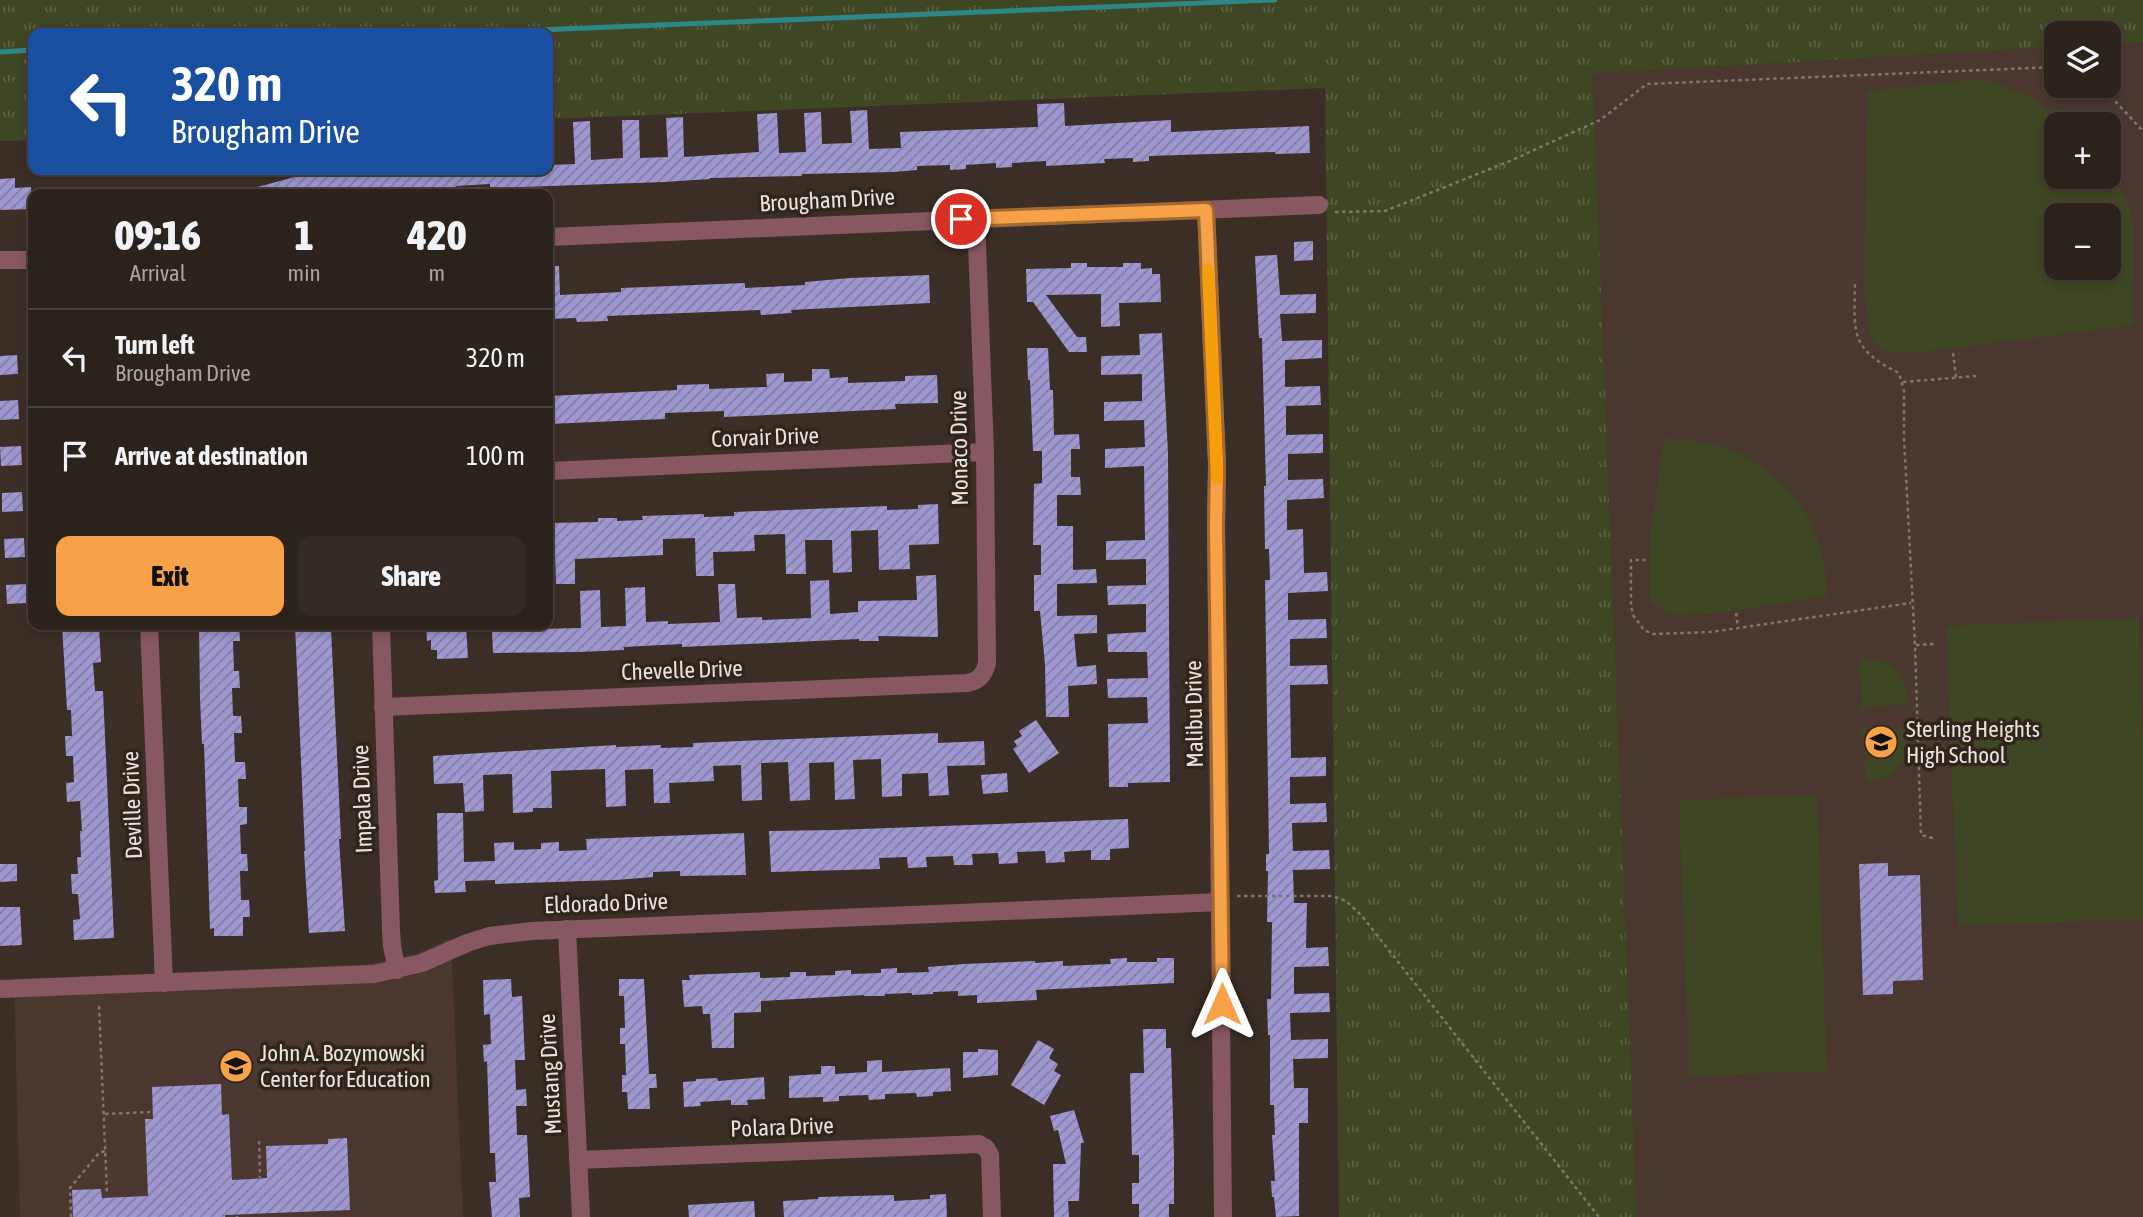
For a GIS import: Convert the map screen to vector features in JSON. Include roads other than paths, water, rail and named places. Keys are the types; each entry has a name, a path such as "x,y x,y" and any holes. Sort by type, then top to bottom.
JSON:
{"street":[{"name":"Brougham Drive","path":"553,237 1319,205"},
{"name":"Malibu Drive","path":"1206,210 1217,464 1216,528 1226,899 1223,1217"},
{"name":"Monaco Drive","path":"976,218 985,452 987,663 982,676"},
{"path":"0,260 28,260"},
{"name":"Corvair Drive","path":"553,471 985,452"},
{"name":"Deville Drive","path":"149,630 164,983"},
{"name":"Impala Drive","path":"381,630 391,930 397,970"},
{"name":"Chevelle Drive","path":"383,707 967,683 975,682 982,676"},
{"name":"Eldorado Drive","path":"0,989 362,975 422,963 467,943 508,933 1226,899"},
{"name":"Mustang Drive","path":"567,929 580,1217"},
{"name":"Polara Drive","path":"578,1160 979,1144 986,1148 992,1164 992,1217"}],"waterway":[{"path":"553,29 1275,0"},
{"path":"0,52 28,50"}],"place":[{"name":"Sterling Heights High School","path":"1881,742"},
{"name":"John A. Bozymowski Center for Education","path":"236,1066"}]}
